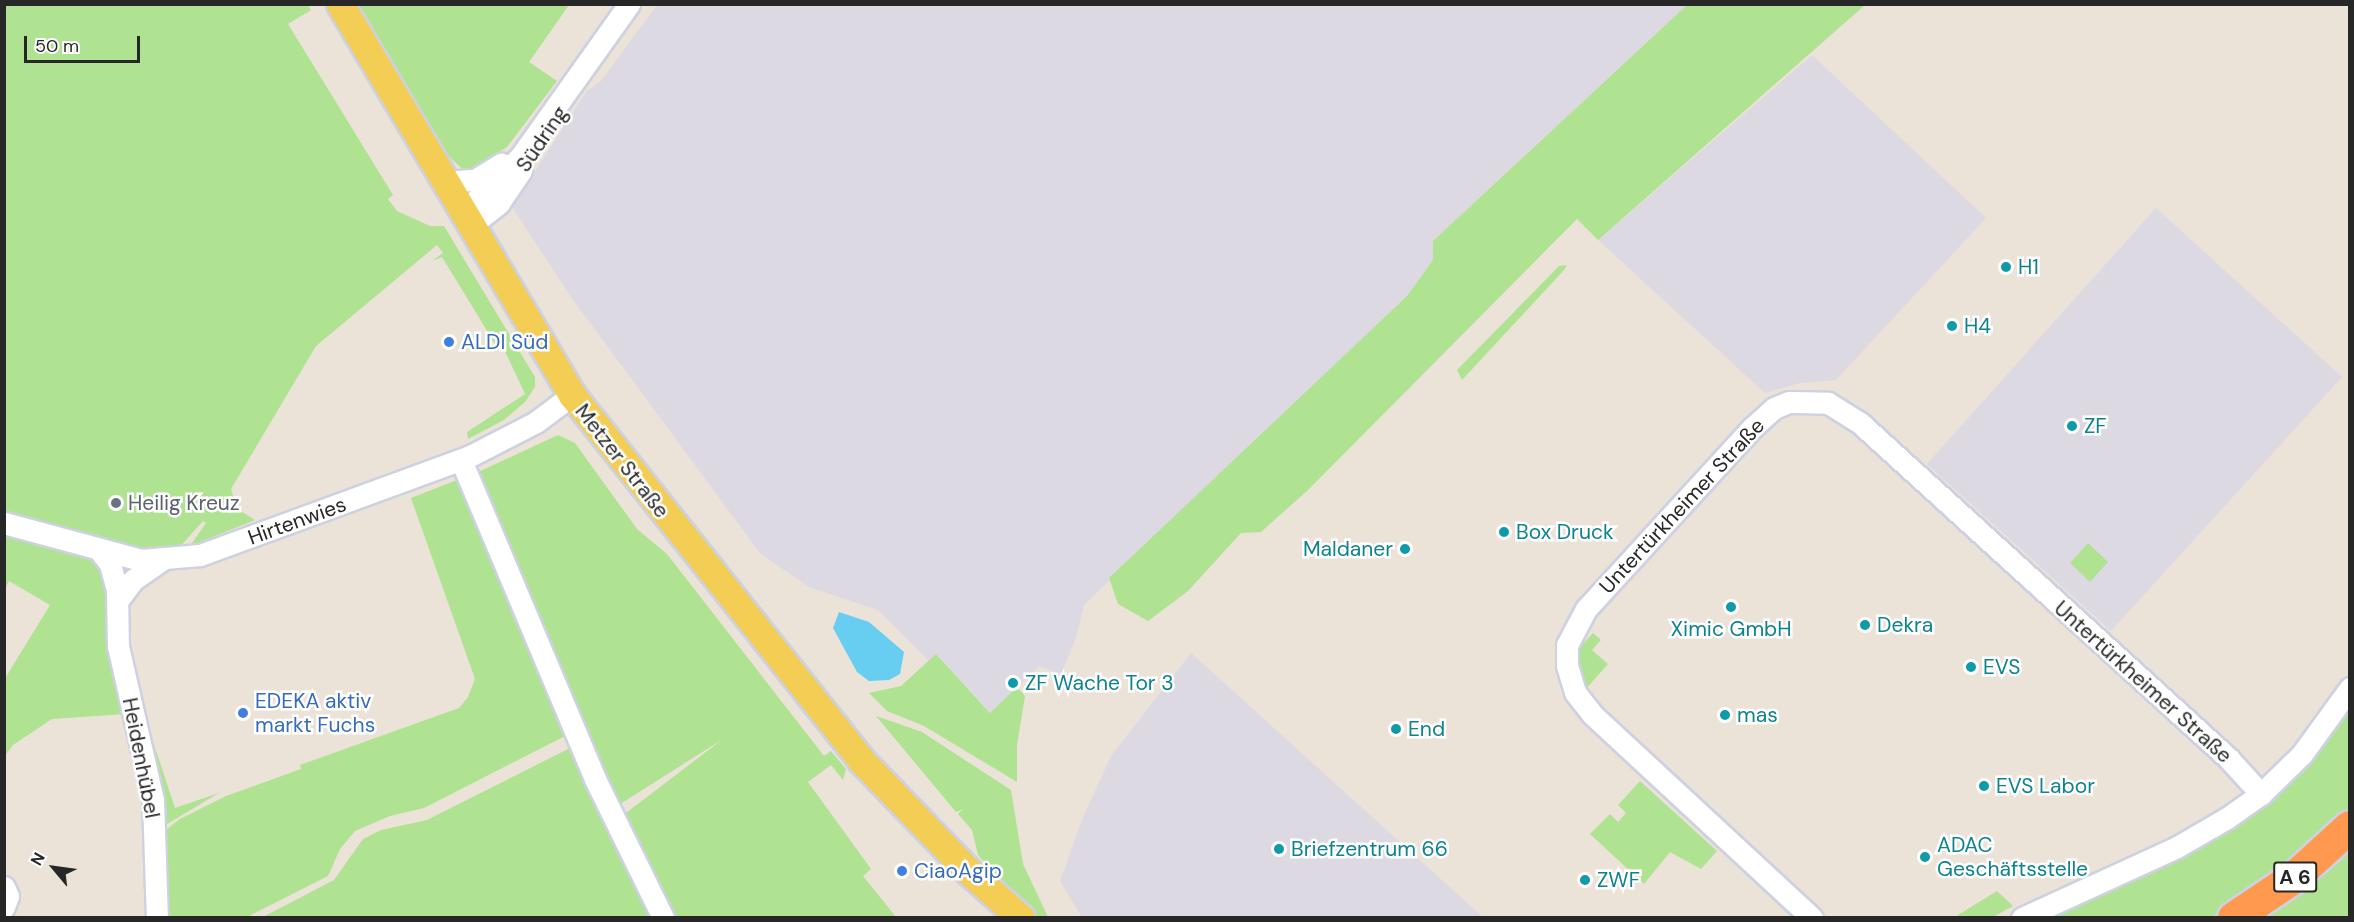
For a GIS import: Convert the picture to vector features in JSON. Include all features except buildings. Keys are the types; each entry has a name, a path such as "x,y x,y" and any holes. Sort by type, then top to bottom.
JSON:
{"highway":[{"name":"A 6","path":"2234,918 2295,877 2349,826"}],"main road":[{"name":"Metzer Straße","path":"340,4 443,182 572,395 860,759 968,871 1021,918"},
{"name":"Metzer Straße","path":"968,871 999,918"}],"street":[{"name":"Südring","path":"467,221 532,140 629,4"},
{"name":"Südring","path":"467,221 499,203 602,43"},
{"name":"Südring","path":"443,182 463,183 482,177 532,140"},
{"name":"Hirtenwies","path":"4,524 141,560 200,555 461,460 536,422 572,395"},
{"name":"Untertürkheimer Straße","path":"1812,918 1592,714 1575,692 1567,666 1572,630 1586,609 1753,427 1774,408 1789,402 1828,403 1860,423 2228,758 2261,794"},
{"path":"461,460 595,779 663,918"},
{"name":"Heidenhübel","path":"100,551 110,564 118,600 118,646 153,800 158,918"},
{"path":"118,600 133,580 162,560"},
{"path":"2022,918 2177,847 2261,794 2302,754 2349,688"},
{"path":"4,887 8,896 4,907"}],"shaded area":[{"path":"657,5 1687,5 1433,241 1433,260 1407,296 1084,605 1077,635 1061,675 1039,666 991,713 936,654 929,661 878,610 809,587 760,553 571,297 512,207 586,92 601,81"},
{"path":"1812,55 1986,218 1836,380 1800,383 1765,393 1598,240"},
{"path":"2156,208 2342,377 2111,631 1927,464"},
{"path":"1191,653 1483,917 1082,917 1060,881 1082,820 1111,756"}],"green space":[{"path":"5,5 308,5 311,10 288,24 393,195 388,199 397,211 430,226 444,226 535,377 535,387 525,402 504,420 468,439 467,432 525,394 502,345 497,347 442,257 432,261 443,253 437,245 316,346 231,489 237,509 255,520 190,546 206,523 203,521 178,549 174,560 5,523"},
{"path":"356,5 569,5 529,62 557,81 507,147 471,169 461,168 446,153"},
{"path":"1687,5 1865,5 1598,240 1577,219 1307,491 1261,532 1241,533 1188,591 1148,621 1118,604 1109,578 1407,296 1433,260 1433,241"},
{"path":"1567,265 1462,380 1457,370 1559,266"},
{"path":"558,435 575,443 637,529 667,554 824,756 831,751 846,769 843,780 831,765 808,782 871,869 863,876 896,917 673,917 622,816 723,739 617,806 476,473"},
{"path":"462,478 567,735 424,808 390,816 355,831 340,849 328,876 247,917 163,917 158,836 180,819 226,796 301,769 300,765 459,708 468,697 475,679 411,498"},
{"path":"5,533 101,560 110,595 107,620 110,651 125,714 52,719 13,745 5,756 4,680 50,605 9,581 5,589"},
{"path":"2088,543 2108,562 2090,582 2070,563"},
{"path":"1593,633 1601,640 1592,650 1608,664 1585,690 1577,675 1575,649 1578,637 1584,643"},
{"path":"936,654 990,713 1017,687 1025,696 1017,745 1017,782 924,726 887,711 869,693 901,686"},
{"path":"135,687 175,808 219,793 157,830"},
{"path":"2349,713 2349,810 2328,833 2238,903 2212,917 2050,918 2183,857 2240,824 2287,786"},
{"path":"876,716 922,732 1011,790 1023,864 1048,917 1034,917 978,855 972,830 958,814 963,809 956,812"},
{"path":"572,747 649,917 261,918 334,880 363,839 381,830 427,820"},
{"path":"1640,781 1717,851 1701,869 1670,852 1644,884 1590,834 1610,814 1618,822 1626,813 1618,805"},
{"path":"2349,842 2349,917 2254,918"},
{"path":"1997,891 2013,906 1993,917 1959,917 1958,915"}],"water":[{"path":"839,612 869,622 904,652 900,674 889,680 869,681 857,672 833,628"}],"place":[{"name":"H1","path":"2006,267"},
{"name":"H4","path":"1952,326"},
{"name":"ALDI Süd","path":"449,342"},
{"name":"ZF","path":"2072,426"},
{"name":"Heilig Kreuz","path":"116,503"},
{"name":"Box Druck","path":"1504,532"},
{"name":"Maldaner","path":"1405,549"},
{"name":"Ximic GmbH","path":"1731,607"},
{"name":"Dekra","path":"1865,625"},
{"name":"EVS","path":"1971,667"},
{"name":"ZF Wache Tor 3","path":"1013,683"},
{"name":"EDEKA aktiv markt Fuchs","path":"243,713"},
{"name":"mas","path":"1725,715"},
{"name":"End","path":"1396,729"},
{"name":"EVS Labor","path":"1984,786"},
{"name":"Briefzentrum 66","path":"1279,849"},
{"name":"ADAC Geschäftsstelle","path":"1925,857"},
{"name":"CiaoAgip","path":"902,871"},
{"name":"ZWF","path":"1585,880"}]}
